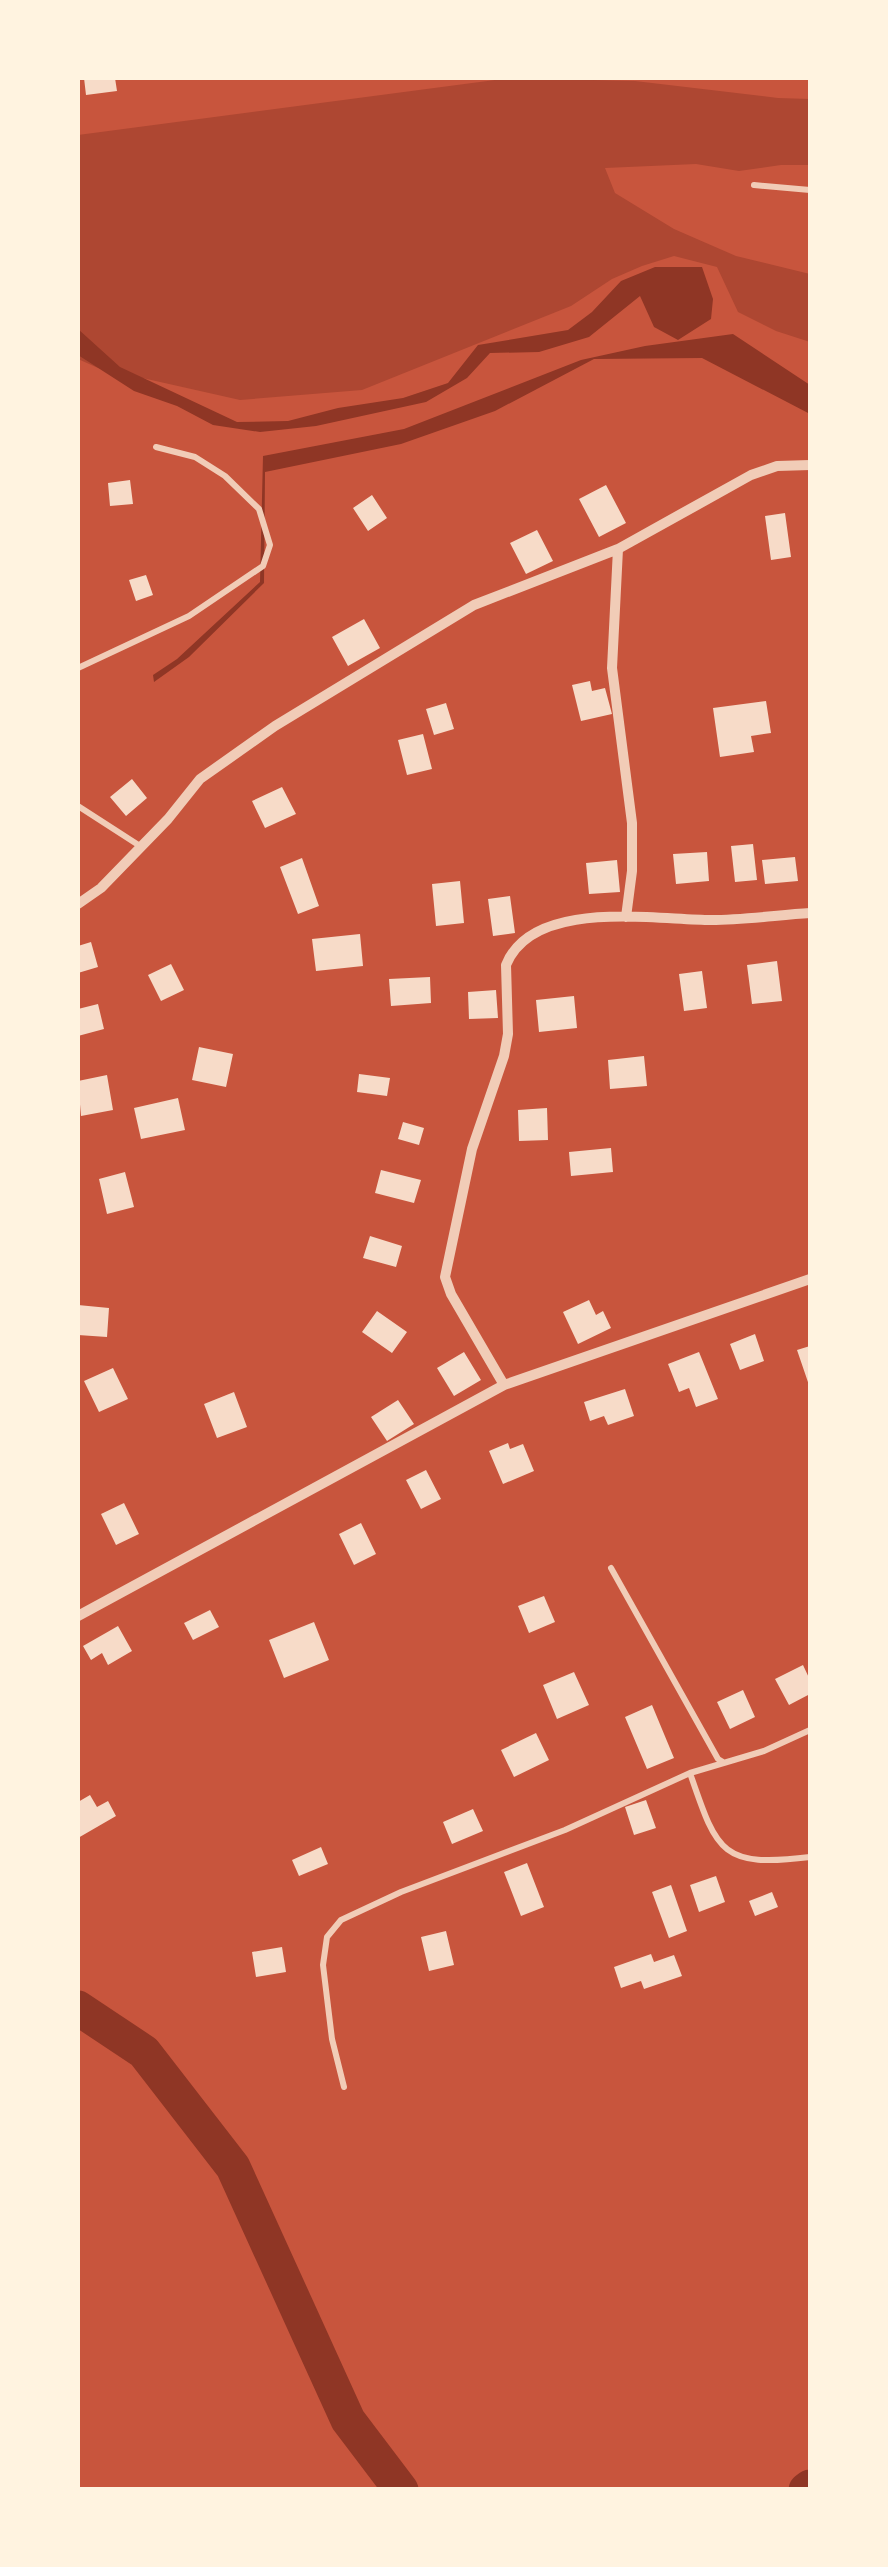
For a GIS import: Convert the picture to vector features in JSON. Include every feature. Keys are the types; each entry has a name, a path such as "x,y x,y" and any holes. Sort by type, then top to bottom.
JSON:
{"street":[{"path":"78,904 102,888 168,819 200,778 274,726 474,605 618,549 751,475 777,466 810,465"},
{"path":"618,549 612,668 632,822 632,871 626,917"},
{"path":"504,1385 445,1277 472,1149 504,1056 508,1034 506,965 518,946 536,932 567,922 626,917 715,920 810,913"},
{"path":"78,1616 504,1385 810,1279"}],"lane":[{"path":"754,185 810,190"},
{"path":"78,668 189,616 263,566 270,544 260,509 225,476 195,457 156,447"},
{"path":"78,806 140,846"},
{"path":"611,1568 718,1759 724,1762"},
{"path":"344,2087 332,2039 324,1965 327,1938 341,1920 401,1892 565,1830 690,1773 764,1751 810,1730"},
{"path":"690,1773 709,1830 732,1856 757,1860 810,1857"}],"shaded area":[{"path":"510,78 635,81 810,99 810,165 739,171 696,164 605,168 615,193 674,229 736,256 810,274 810,342 738,312 717,267 674,256 612,279 571,306 362,390 240,400 98,368 78,359 78,135"},
{"path":"655,267 702,267 713,299 711,319 678,340 654,327 640,296 589,337 539,352 490,353 467,378 426,402 316,426 260,432 213,425 177,406 134,391 78,355 78,329 120,367 237,422 288,421 403,398 448,383 478,345 568,330 592,312 621,281"},
{"path":"733,334 810,385 810,414 702,358 594,359 495,411 401,444 265,472 264,583 189,657 154,682 153,675 177,659 260,582 263,456 404,429 581,360 645,346"}],"building":[{"path":"84,78 115,78 117,91 86,95"},
{"path":"130,480 133,504 110,506 108,483"},
{"path":"606,485 626,523 599,537 579,499"},
{"path":"372,495 387,518 368,531 353,508"},
{"path":"785,513 791,557 771,560 765,516"},
{"path":"537,530 553,561 526,574 510,543"},
{"path":"146,575 153,595 136,601 129,580"},
{"path":"364,619 380,648 348,666 332,637"},
{"path":"590,681 592,691 605,688 612,714 581,721 572,685"},
{"path":"766,701 771,733 751,736 754,752 720,757 713,708"},
{"path":"446,703 454,729 434,735 426,709"},
{"path":"423,734 432,769 407,775 398,740"},
{"path":"132,779 147,798 126,816 110,797"},
{"path":"282,787 296,814 265,828 252,801"},
{"path":"753,844 757,880 735,882 731,846"},
{"path":"707,852 709,881 676,884 673,854"},
{"path":"795,857 798,881 765,884 762,860"},
{"path":"302,858 319,906 298,914 280,867"},
{"path":"617,860 620,892 589,894 586,863"},
{"path":"460,881 464,923 436,926 432,884"},
{"path":"510,896 515,933 493,936 488,899"},
{"path":"360,934 363,966 316,971 312,939"},
{"path":"91,942 98,967 78,973 78,946"},
{"path":"777,961 782,1001 752,1004 747,965"},
{"path":"171,964 184,990 161,1001 148,975"},
{"path":"702,971 707,1008 684,1011 679,974"},
{"path":"430,977 431,1003 391,1006 389,979"},
{"path":"496,990 498,1018 469,1019 468,992"},
{"path":"574,996 577,1028 539,1032 536,1000"},
{"path":"98,1004 104,1029 78,1036 78,1009"},
{"path":"199,1047 233,1054 226,1087 192,1080"},
{"path":"644,1056 647,1086 610,1089 608,1060"},
{"path":"359,1074 390,1078 387,1096 357,1092"},
{"path":"107,1075 113,1110 81,1116 78,1081"},
{"path":"178,1098 185,1130 141,1139 134,1108"},
{"path":"547,1108 548,1140 519,1141 518,1110"},
{"path":"403,1122 424,1128 419,1145 398,1139"},
{"path":"611,1148 613,1172 571,1176 569,1152"},
{"path":"381,1170 421,1180 414,1203 375,1193"},
{"path":"125,1172 134,1207 107,1214 99,1179"},
{"path":"370,1236 402,1246 396,1267 363,1258"},
{"path":"589,1300 596,1315 603,1311 611,1328 578,1344 563,1312"},
{"path":"78,1305 109,1308 107,1337 78,1335"},
{"path":"377,1311 407,1332 392,1353 362,1332"},
{"path":"755,1334 764,1361 740,1370 730,1344"},
{"path":"810,1346 810,1388 797,1350"},
{"path":"464,1352 481,1380 454,1396 437,1368"},
{"path":"699,1352 718,1399 696,1407 689,1388 679,1392 668,1364"},
{"path":"113,1368 128,1399 99,1412 84,1381"},
{"path":"625,1389 634,1416 608,1425 604,1416 590,1421 584,1402"},
{"path":"234,1392 247,1427 217,1438 204,1404"},
{"path":"398,1400 414,1424 387,1441 371,1417"},
{"path":"508,1443 510,1449 523,1444 534,1471 503,1484 489,1451"},
{"path":"426,1470 441,1499 421,1509 406,1480"},
{"path":"124,1503 139,1534 116,1545 101,1514"},
{"path":"361,1523 376,1554 354,1565 339,1534"},
{"path":"544,1596 555,1622 529,1633 518,1606"},
{"path":"210,1610 219,1627 193,1640 184,1623"},
{"path":"314,1622 329,1660 284,1678 269,1640"},
{"path":"118,1626 132,1651 108,1665 102,1653 91,1660 83,1646"},
{"path":"803,1665 810,1680 810,1694 789,1705 775,1679"},
{"path":"574,1672 589,1705 557,1719 543,1685"},
{"path":"743,1690 755,1717 730,1729 717,1702"},
{"path":"652,1705 674,1758 647,1769 625,1717"},
{"path":"536,1733 549,1760 514,1777 501,1750"},
{"path":"90,1795 97,1807 108,1801 116,1816 78,1838 78,1802"},
{"path":"646,1800 656,1828 634,1835 625,1807"},
{"path":"473,1809 483,1831 452,1844 443,1822"},
{"path":"321,1847 328,1864 299,1876 292,1860"},
{"path":"527,1863 544,1907 521,1916 504,1872"},
{"path":"716,1876 725,1902 699,1912 690,1885"},
{"path":"671,1885 687,1931 669,1938 652,1892"},
{"path":"772,1892 778,1907 755,1916 749,1901"},
{"path":"446,1931 454,1965 429,1971 421,1937"},
{"path":"282,1947 286,1972 256,1977 252,1952"},
{"path":"651,1954 654,1962 674,1955 682,1976 644,1989 641,1981 621,1988 614,1967"}],"waterway":[{"path":"78,2008 144,2052 233,2167 348,2420 401,2490"},
{"path":"806,2490 810,2487"}]}
